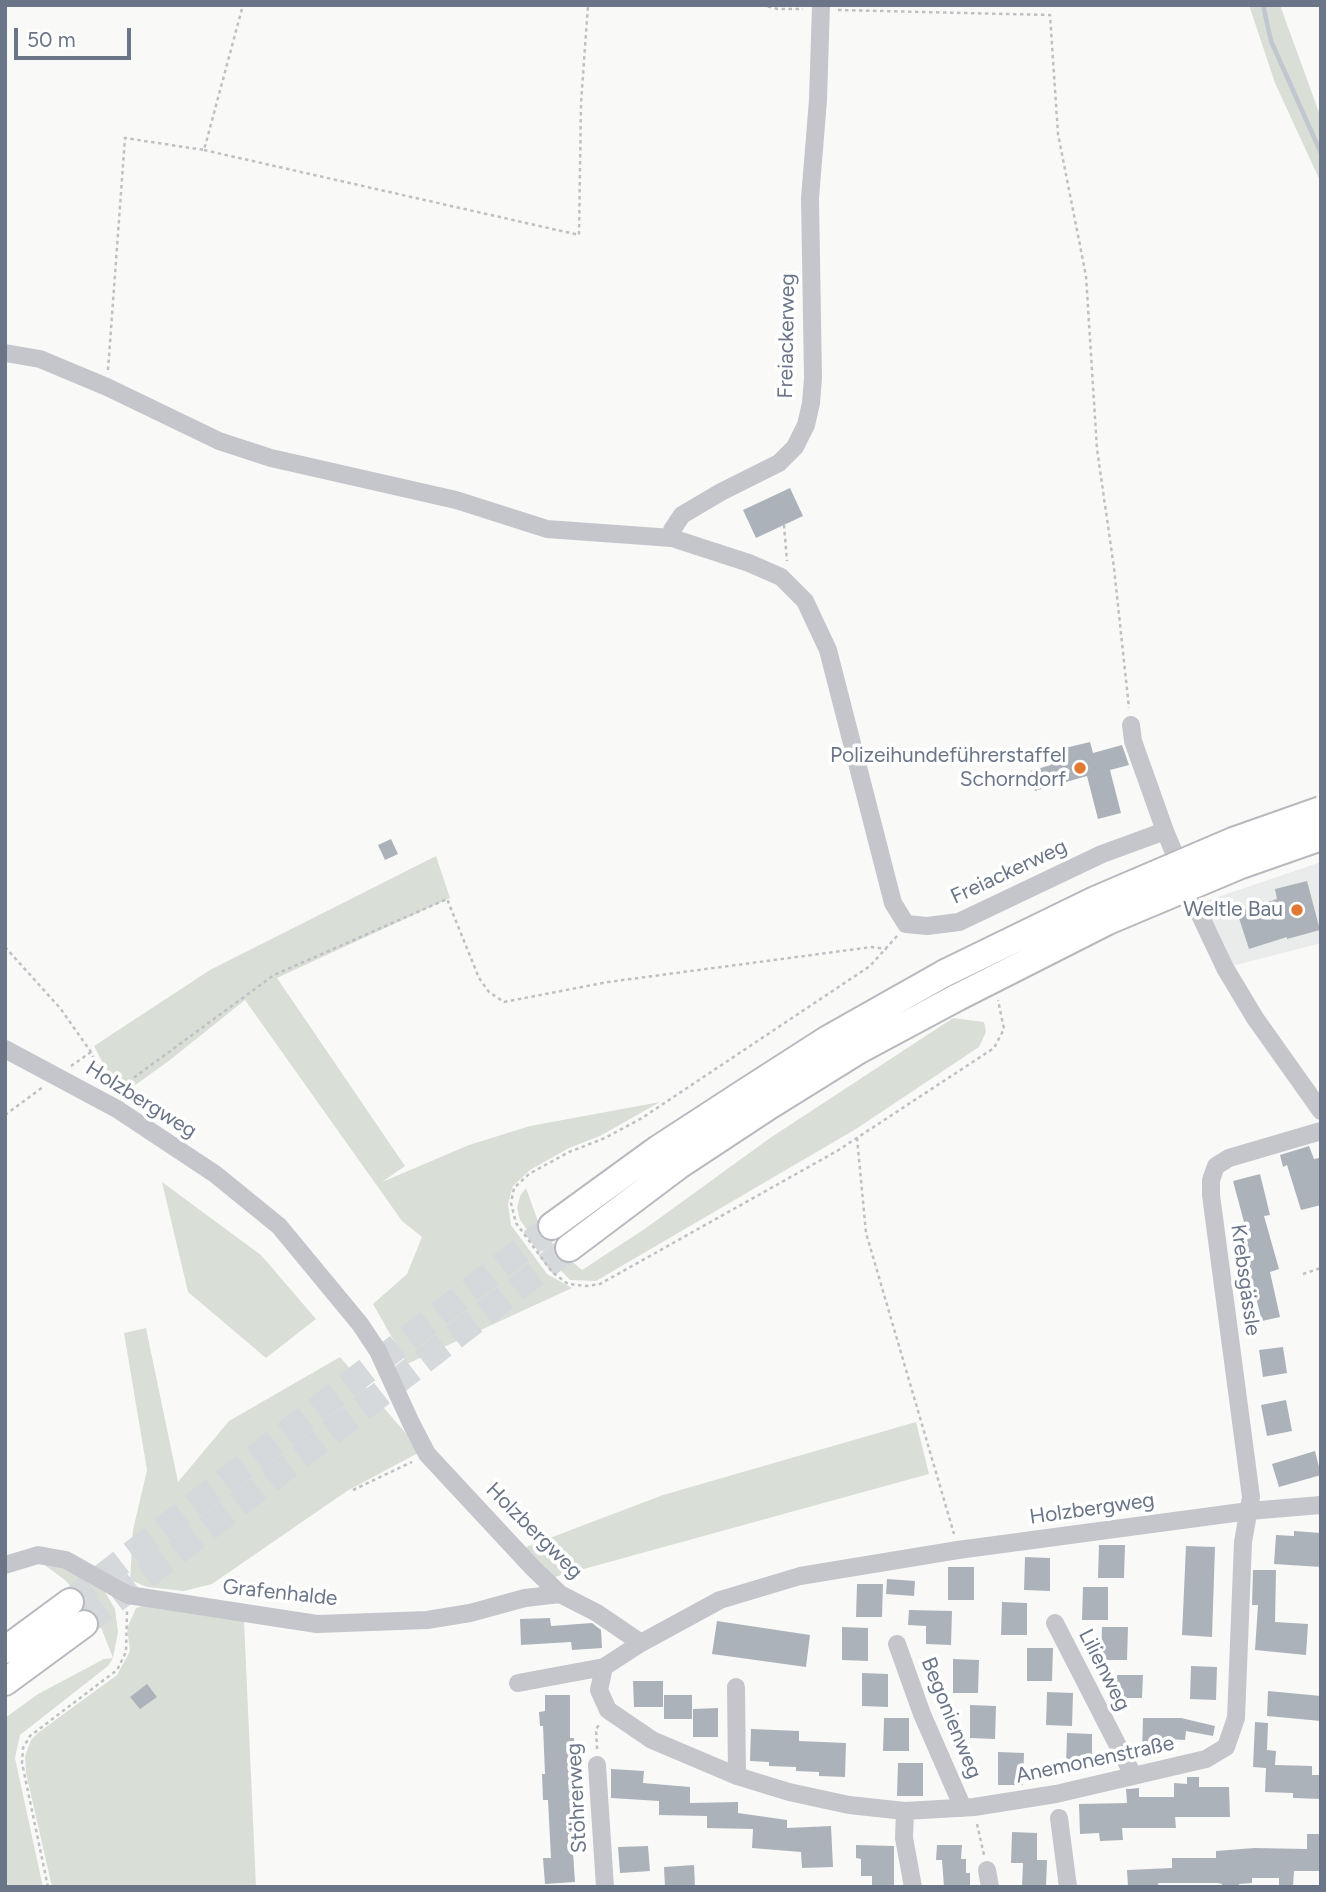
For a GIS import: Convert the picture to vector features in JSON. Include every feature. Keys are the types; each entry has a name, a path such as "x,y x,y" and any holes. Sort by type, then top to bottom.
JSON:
{"highway":[{"path":"552,1226 659,1149 754,1086 945,973 1095,900 1233,841 1321,810"},
{"path":"569,1248 678,1166 859,1050 1108,921 1241,865 1321,837"},
{"path":"5,1650 70,1602"},
{"path":"5,1682 84,1624"}],"street":[{"name":"Freiackerweg","path":"672,538 672,530 682,515 779,463 795,447 806,425 813,378 810,198 818,100 821,7"},
{"path":"7,353 40,359 107,387 219,442 271,458 456,500 547,529 672,538 749,563 781,577 805,601 828,650 893,903 906,924"},
{"path":"1131,725 1133,741 1165,831 1225,968 1255,1018 1321,1111"},
{"name":"Freiackerweg","path":"906,924 927,926 959,922 1102,854 1165,831"},
{"name":"Holzbergweg","path":"5,1049 114,1102 215,1174 279,1226 360,1324 378,1351 427,1454 560,1594 597,1613 641,1643 720,1600 800,1576 958,1550 1249,1511 1321,1505"},
{"name":"Krebsgässle","path":"1249,1511 1251,1497 1211,1180 1216,1166 1229,1157 1321,1131"},
{"name":"Anemonenstraße","path":"608,1710 652,1740 737,1776 789,1792 849,1805 905,1811 968,1808 1056,1794 1206,1759 1226,1747 1236,1718 1242,1542 1249,1511"},
{"name":"Grafenhalde","path":"5,1565 38,1555 66,1560 128,1595 317,1624 427,1620 470,1613 525,1598 560,1594"},
{"path":"525,1598 533,1568"},
{"name":"Lilienweg","path":"1055,1623 1133,1774"},
{"path":"518,1683 604,1667 641,1643"},
{"name":"Begonienweg","path":"897,1644 922,1714 968,1808"},
{"path":"604,1667 598,1690 608,1710"},
{"path":"736,1687 737,1776"},
{"name":"Stöhrerweg","path":"597,1765 605,1887"},
{"path":"905,1811 904,1838 913,1887"},
{"path":"1059,1818 1068,1887"}],"path":[{"path":"204,150 243,5"},
{"path":"107,387 125,138 204,150 579,235 581,103 588,5"},
{"path":"761,5 778,9 821,7 1050,15 1058,134 1086,276 1097,449 1114,568 1131,725"},
{"path":"781,577 787,560 784,525"},
{"path":"5,947 61,1008 91,1052 114,1102 274,975 447,899 479,978 489,992 504,1002 608,982 872,947 887,949"},
{"path":"906,924 870,966 642,1118 605,1138 569,1152 530,1174 514,1188 511,1203 516,1223 552,1272 568,1284 600,1284 857,1138 994,1048 1004,1029"},
{"path":"5,1115 91,1052"},
{"path":"857,1138 866,1233 958,1550"},
{"path":"1303,1273 1321,1268"},
{"path":"354,1490 427,1454"},
{"path":"48,1887 22,1763 23,1748 30,1736 117,1670 126,1652 128,1595"},
{"name":"Stöhrerweg","path":"597,1765 596,1729 608,1710"},
{"path":"968,1808 988,1878"}],"shaded area":[{"path":"1249,5 1280,5 1321,118 1321,183 1275,83"},
{"path":"436,856 450,898 277,978 405,1166 382,1182 469,1145 530,1126 660,1102 600,1136 569,1148 530,1170 513,1186 508,1204 511,1225 547,1274 572,1288 407,1364 373,1304 407,1274 422,1237 402,1221 245,1000 120,1096 94,1046 210,970"},
{"path":"1321,862 1321,943 1232,966 1209,924 1206,901"},
{"path":"953,1018 984,1022 986,1032 979,1047 856,1129 596,1281 570,1280 544,1253 520,1220 517,1208 520,1196 526,1188 539,1224 554,1246 582,1270 646,1228 770,1138"},
{"path":"162,1182 261,1255 316,1319 266,1358 188,1292"},
{"path":"146,1328 178,1482 229,1421 340,1357 410,1438 418,1453 347,1491 212,1584 184,1591 147,1587 130,1580 133,1530 147,1470 124,1333"},
{"path":"916,1422 929,1474 551,1578 537,1564 526,1547 663,1495"},
{"path":"39,1561 65,1569 105,1592 115,1609 118,1632 113,1658 102,1630 88,1606 65,1580"},
{"path":"146,1605 244,1620 256,1887 52,1887 26,1773 25,1756 31,1740 39,1732 117,1675 130,1651 127,1628 136,1608"},
{"path":"113,1658 108,1666 20,1735 15,1758 43,1887 5,1887 5,1718 38,1694 104,1659"}],"building":[{"path":"790,488 803,516 756,538 743,510"},
{"path":"1090,742 1093,753 1122,745 1129,765 1110,770 1121,813 1098,819 1087,776 1035,791 1030,771 1051,765 1048,752"},
{"path":"391,839 398,854 385,860 378,845"},
{"path":"1307,881 1320,930 1249,949 1237,912 1277,899 1275,889"},
{"path":"1309,1146 1314,1159 1319,1158 1321,1165 1321,1205 1301,1210 1287,1165 1283,1167 1280,1155"},
{"path":"1260,1174 1270,1215 1264,1216 1279,1269 1270,1272 1280,1317 1262,1321 1237,1224 1244,1222 1233,1181"},
{"path":"1283,1347 1287,1373 1263,1377 1259,1350"},
{"path":"1286,1400 1292,1431 1267,1436 1261,1405"},
{"path":"1315,1451 1321,1475 1279,1487 1272,1464"},
{"path":"1294,1531 1321,1533 1321,1567 1274,1564 1276,1535 1294,1536"},
{"path":"1099,1545 1125,1545 1124,1578 1098,1578"},
{"path":"1186,1546 1215,1547 1212,1637 1182,1635"},
{"path":"1025,1557 1050,1558 1050,1591 1024,1590"},
{"path":"948,1567 974,1567 974,1600 948,1600"},
{"path":"1253,1570 1276,1570 1275,1622 1308,1624 1306,1655 1255,1650 1258,1605 1252,1605"},
{"path":"887,1579 915,1581 914,1596 886,1594"},
{"path":"857,1584 883,1584 882,1617 856,1617"},
{"path":"1083,1587 1108,1587 1108,1620 1082,1620"},
{"path":"1002,1602 1027,1603 1027,1635 1001,1635"},
{"path":"909,1610 952,1611 951,1645 926,1644 926,1626 908,1625"},
{"path":"550,1618 551,1626 592,1623 601,1630 602,1648 572,1650 571,1642 521,1645 520,1619"},
{"path":"717,1621 810,1635 806,1667 712,1654"},
{"path":"842,1627 868,1628 868,1661 842,1660"},
{"path":"1102,1627 1128,1627 1127,1660 1101,1660"},
{"path":"1027,1648 1053,1648 1052,1681 1027,1681"},
{"path":"953,1659 979,1660 978,1693 953,1693"},
{"path":"1191,1666 1217,1667 1216,1700 1190,1699"},
{"path":"862,1673 888,1674 888,1707 862,1706"},
{"path":"1117,1675 1143,1675 1142,1698 1116,1698"},
{"path":"633,1681 663,1681 663,1707 634,1707"},
{"path":"147,1684 157,1697 140,1709 130,1697"},
{"path":"1268,1691 1321,1696 1321,1721 1267,1716"},
{"path":"1047,1692 1073,1693 1072,1726 1046,1725"},
{"path":"545,1695 570,1695 570,1738 574,1738 575,1764 572,1764 575,1811 579,1811 580,1837 572,1837 575,1882 545,1884 543,1858 551,1858 548,1800 543,1800 543,1726 540,1726 539,1712 545,1711"},
{"path":"664,1695 692,1695 692,1719 664,1719"},
{"path":"970,1705 996,1706 995,1739 970,1738"},
{"path":"718,1708 718,1737 693,1737 693,1709"},
{"path":"884,1718 909,1718 909,1751 883,1751"},
{"path":"1143,1718 1181,1718 1215,1726 1213,1736 1186,1731 1185,1740 1168,1739 1168,1751 1142,1751"},
{"path":"1255,1722 1268,1723 1267,1750 1276,1751 1275,1765 1312,1766 1312,1775 1321,1775 1321,1799 1293,1798 1293,1793 1265,1792 1266,1768 1253,1767"},
{"path":"751,1729 799,1731 799,1741 846,1743 845,1777 819,1776 819,1772 796,1771 796,1767 769,1766 769,1762 750,1761"},
{"path":"1067,1733 1092,1734 1092,1767 1066,1766"},
{"path":"998,1752 1024,1753 1023,1785 998,1785"},
{"path":"898,1763 923,1763 923,1796 897,1796"},
{"path":"611,1769 644,1771 643,1783 690,1787 690,1803 738,1802 738,1813 787,1820 787,1828 831,1826 833,1867 802,1868 801,1852 752,1848 753,1829 707,1828 707,1816 659,1815 659,1801 611,1798"},
{"path":"1187,1777 1199,1777 1199,1787 1229,1787 1230,1817 1175,1817 1176,1828 1122,1828 1123,1840 1100,1841 1099,1833 1080,1834 1079,1804 1127,1803 1126,1789 1139,1788 1139,1797 1174,1797 1174,1783 1187,1784"},
{"path":"1012,1832 1037,1833 1037,1860 1047,1860 1046,1887 1022,1887 1023,1863 1011,1863"},
{"path":"1307,1834 1321,1834 1321,1871 1294,1871 1293,1887 1279,1887 1279,1878 1252,1878 1252,1883 1239,1884 1239,1887 1222,1887 1222,1884 1218,1883 1158,1883 1159,1887 1128,1887 1127,1870 1172,1868 1172,1858 1216,1858 1216,1851 1254,1848 1307,1849"},
{"path":"856,1845 894,1846 894,1887 872,1887 872,1876 861,1876 861,1859 856,1858"},
{"path":"937,1845 962,1845 961,1859 966,1859 970,1887 944,1887 942,1860 936,1860"},
{"path":"648,1846 650,1871 620,1873 618,1847"},
{"path":"694,1865 695,1887 665,1887 664,1867"}],"waterway":[{"path":"1263,5 1271,41 1321,153"}],"tunnel":[{"path":"70,1602 552,1226"},
{"path":"84,1624 569,1248"}],"place":[{"name":"Polizeihundeführerstaffel Schorndorf","path":"1080,768"},
{"name":"Weltle Bau","path":"1297,910"}]}
